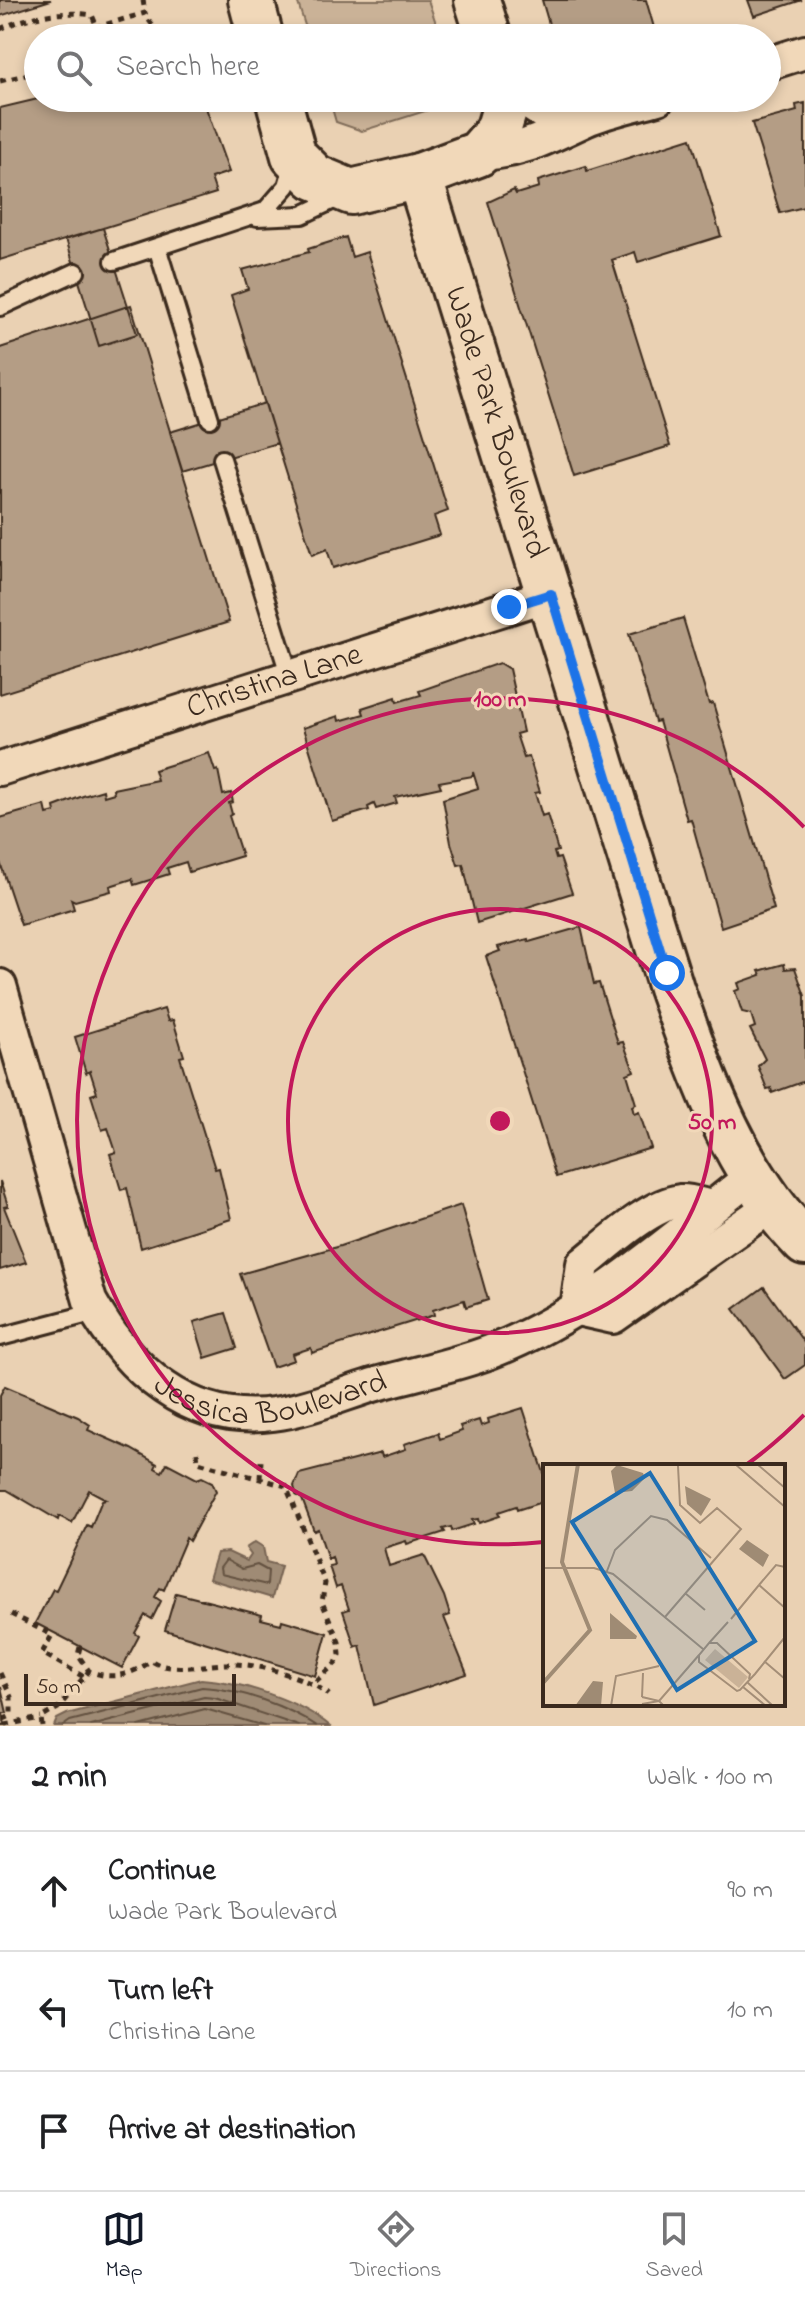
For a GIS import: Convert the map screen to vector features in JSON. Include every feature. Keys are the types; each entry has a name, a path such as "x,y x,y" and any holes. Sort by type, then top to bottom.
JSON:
{"street":[{"path":"251,0 257,24"},
{"path":"477,0 485,24"},
{"path":"781,60 805,52"},
{"path":"282,112 294,156 315,177 351,192 419,176 478,154 509,152 560,135 584,120 611,112"},
{"path":"478,154 498,131 504,112"},
{"path":"542,112 584,120"},
{"name":"Wade Park Boulevard","path":"419,176 695,1058 736,1153 762,1191 805,1243"},
{"name":"Christina Lane","path":"0,769 551,594"},
{"name":"Jessica Boulevard","path":"0,986 96,1312 108,1335 154,1383 194,1406 235,1414 274,1414 490,1352 577,1309"},
{"path":"711,1207 672,1258 613,1317 577,1309 583,1264 666,1204 684,1201 711,1207 762,1191"},
{"path":"672,1258 762,1191"},
{"path":"643,1219 672,1258"}],"lane":[{"path":"252,217 278,199 294,170 294,156"},
{"path":"114,261 252,217 302,215 351,192"},
{"path":"157,247 210,419"},
{"path":"0,307 27,298 76,272"},
{"path":"222,459 290,677"},
{"path":"0,1337 96,1312"}],"path":[{"path":"143,0 151,24"},
{"path":"0,29 36,18 79,13 92,15 96,24"},
{"path":"107,24 145,13"},
{"path":"0,81 24,75"},
{"path":"197,1452 198,1462 286,1486 325,1583 322,1602 339,1642 340,1655 329,1673 315,1683"},
{"path":"260,1479 261,1460"},
{"path":"11,1614 52,1635 42,1653 84,1677"},
{"path":"80,1647 78,1655 89,1671 116,1677 130,1674 152,1661 167,1669 237,1664 315,1683 329,1695"},
{"path":"4,1722 41,1718 58,1708 89,1671"},
{"path":"0,1673 11,1697 11,1716 4,1722"},
{"path":"41,1718 42,1726"}],"shaded area":[{"path":"297,0 428,0 436,24 305,24"},
{"path":"333,112 422,112 362,131 336,122"}],"water":[{"path":"255,1542 263,1547 266,1562 281,1566 272,1598 209,1579 217,1553 228,1552 247,1561 251,1555 246,1548"},
{"path":"201,1679 269,1694 303,1708 330,1726 54,1726 57,1719 67,1714"}],"building":[{"path":"0,0 51,0 0,16"},
{"path":"542,0 646,0 653,24 549,24"},
{"path":"748,0 802,0 754,16"},
{"path":"24,102 24,112 208,112 229,172 211,178 216,193 0,260 0,108"},
{"path":"805,103 805,203 804,207 780,213 752,123 797,111 796,105"},
{"path":"691,138 721,236 638,262 635,252 612,260 670,446 574,476 488,202 514,190 516,194 539,187 538,181 586,166 587,171"},
{"path":"103,228 137,334 99,346 66,239"},
{"path":"346,237 352,257 367,252 448,511 434,516 440,535 333,568 327,549 312,555 231,295 248,289 242,270 309,252 308,249"},
{"path":"131,305 229,622 0,694 0,348"},
{"path":"265,403 277,443 182,471 170,432"},
{"path":"683,618 709,704 713,703 774,909 721,927 691,819 687,820 659,721 655,722 629,634"},
{"path":"499,663 509,669 523,732 516,734 524,758 529,757 540,792 535,793 542,816 547,814 558,851 554,852 556,859 560,858 572,893 477,923 463,864 458,865 451,843 443,799 478,788 473,772 473,776 439,782 441,787 395,797 397,803 376,809 374,804 368,807 369,810 332,821 303,728 338,716 339,721 364,714 362,708 396,697 397,702 421,695 419,691"},
{"path":"209,753 215,771 218,770 223,795 231,793 233,802 229,803 232,814 229,816 242,856 189,872 186,862 167,868 169,874 134,885 132,879 110,886 111,891 75,901 71,899 74,909 21,925 0,862 0,818 45,805 47,814 55,812 54,807 83,796 103,790 104,796 114,793 113,789 157,780 154,770"},
{"path":"581,927 594,984 599,983 618,1043 623,1042 634,1071 627,1074 636,1104 632,1106 634,1114 639,1112 651,1148 556,1177 486,956 500,951 498,947 528,939 529,942"},
{"path":"784,964 785,969 795,968 805,996 805,1081 772,1093 771,1088 767,1089 758,1066 765,1059 750,1029 755,1027 751,1014 742,1012 735,991 740,989 738,983 761,975 759,971"},
{"path":"164,1009 168,1021 173,1020 184,1056 180,1057 215,1169 219,1168 231,1219 141,1248 127,1188 121,1190 110,1154 116,1152 108,1128 102,1130 91,1095 97,1093 90,1071 86,1073 75,1037"},
{"path":"0,1181 8,1206 4,1207 26,1262 0,1270"},
{"path":"461,1205 488,1300 466,1307 464,1300 433,1310 434,1315 312,1353 311,1348 292,1354 294,1360 273,1367 240,1274 340,1246"},
{"path":"764,1287 805,1344 805,1365 785,1379 734,1309"},
{"path":"226,1313 237,1348 205,1358 194,1322"},
{"path":"5,1386 78,1417 90,1425 88,1430 131,1449 157,1464 155,1468 162,1472 167,1463 197,1479 202,1477 212,1482 216,1491 189,1541 186,1538 164,1590 160,1588 155,1597 161,1601 152,1619 145,1615 135,1633 139,1636 122,1668 35,1623 53,1589 56,1590 87,1525 91,1527 102,1500 106,1499 89,1490 72,1523 59,1516 58,1520 7,1490 0,1490 0,1395"},
{"path":"523,1408 543,1470 543,1502 517,1510 516,1506 498,1512 500,1516 479,1523 478,1519 472,1520 474,1524 452,1531 451,1527 443,1529 445,1532 384,1548 389,1566 424,1555 444,1596 450,1615 444,1617 467,1674 374,1705 360,1645 355,1647 343,1611 349,1609 341,1586 336,1588 329,1566 334,1565 332,1557 328,1559 318,1529 314,1531 294,1486 299,1474 381,1453 382,1457 406,1449 404,1444 438,1433 440,1439 462,1431 460,1426 479,1420 481,1426 489,1423 488,1419"},
{"path":"176,1593 262,1615 261,1619 281,1624 282,1620 327,1633 315,1676 165,1630"},
{"path":"1,1687 7,1713 3,1713 5,1726 0,1726"}],"route":[{"path":"509,607 551,594 667,973"}]}
